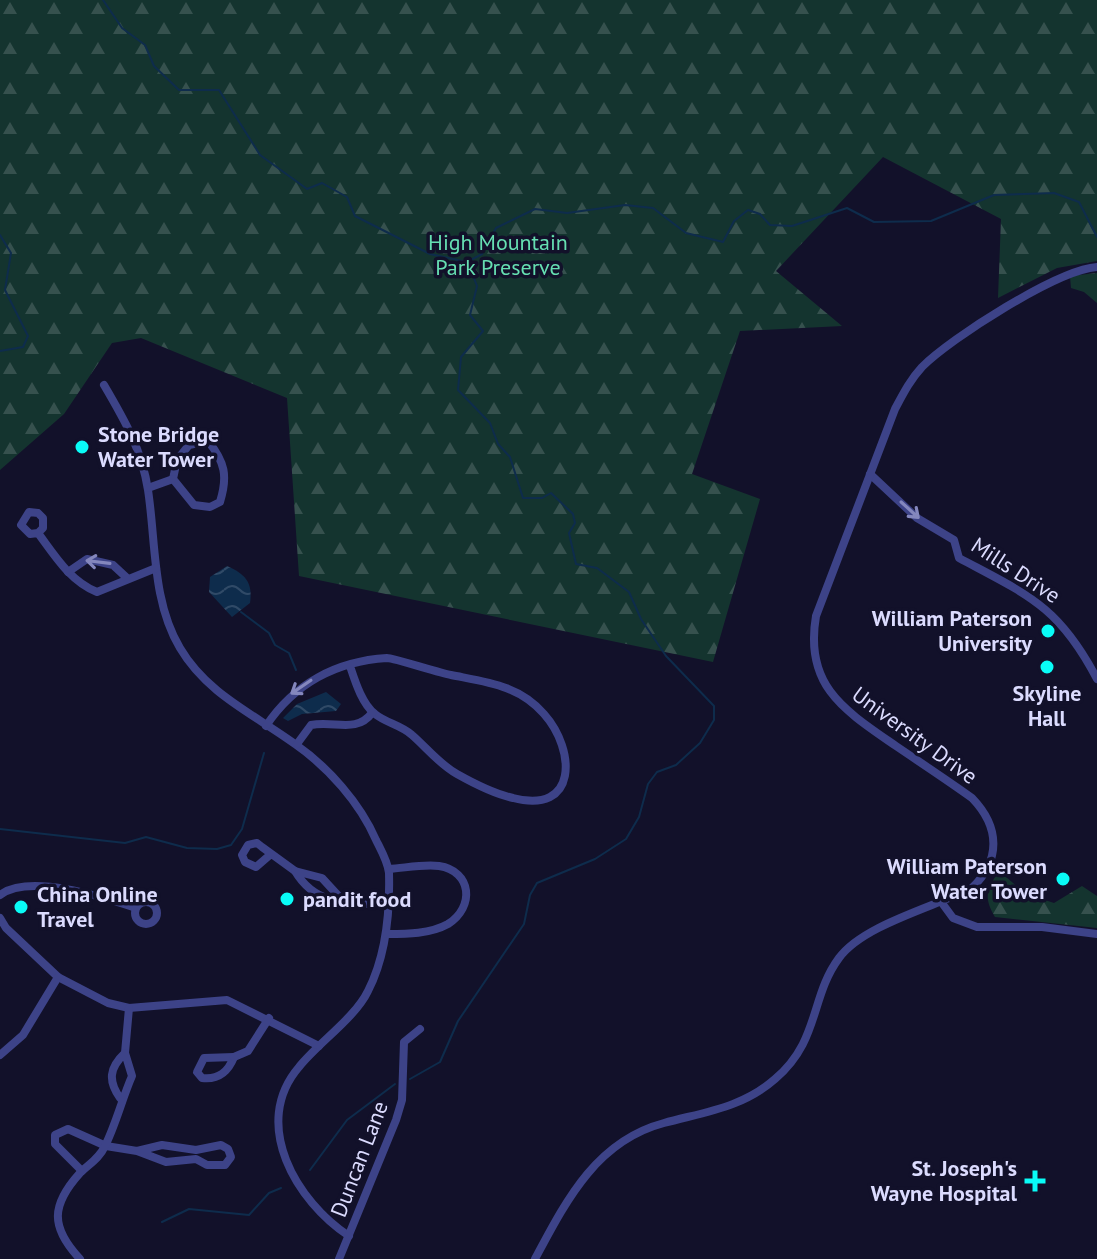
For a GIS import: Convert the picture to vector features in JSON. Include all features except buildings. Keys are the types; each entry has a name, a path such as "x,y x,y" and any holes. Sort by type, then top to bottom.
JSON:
{"street":[{"name":"University Drive","path":"535,1259 576,1186 598,1160 638,1133 663,1123 724,1109 764,1089 784,1071 807,1040 828,977 840,956 865,935 972,888 991,864 995,845 986,812 972,798 841,707 818,673 814,654 816,616 903,392 930,360 1045,283 1097,267"},
{"path":"104,385 137,444 148,488 156,568 165,609 180,649 220,695 297,744 346,791 370,826 389,869 387,934 368,992 290,1080 278,1134 288,1169 306,1199 329,1223 349,1236"},
{"path":"208,441 223,461 226,483 220,502 210,507 194,505 173,479 177,460 189,445 208,441"},
{"name":"Mills Drive","path":"870,474 917,518 954,540 959,558 1021,589 1054,614 1079,645 1097,679"},
{"path":"148,488 173,479"},
{"path":"38,533 80,585 97,592 156,568"},
{"path":"68,572 87,559 113,565 127,578"},
{"path":"266,726 283,700 303,684 350,666 390,657 417,668 506,686 526,697 545,715 564,744 569,770 563,786 547,798 515,799 457,774 428,753 410,733 372,713 350,666"},
{"path":"297,744 311,725 325,722 350,727 365,723 372,713"},
{"path":"271,854 295,871 323,899 387,904"},
{"path":"387,934 414,935 448,924 462,911 468,896 466,882 457,872 439,866 389,869"},
{"path":"295,871 322,878 345,903"},
{"path":"0,895 12,886 37,886 136,908"},
{"path":"942,903 962,924 1042,927 1097,934"},
{"path":"0,918 3,931 58,977 108,1003 129,1008 227,1000 269,1018 319,1046"},
{"path":"0,1055 23,1035 58,977"},
{"path":"80,1259 63,1237 55,1214 61,1198 106,1146 120,1098 132,1076 125,1053 129,1008"},
{"path":"234,1057 248,1051 269,1018"},
{"name":"Duncan Lane","path":"339,1259 402,1100 404,1042 420,1029"},
{"path":"120,1098 113,1088 110,1074 115,1062 125,1053"},
{"path":"82,1171 55,1144 55,1135 68,1129 106,1146 137,1151 166,1162 189,1154 162,1145 137,1151"}],"green space":[{"name":"High Mountain Park Preserve","path":"0,0 1097,0 1097,261 1057,268 998,298 1001,219 883,157 776,271 842,326 740,331 692,474 760,499 713,662 299,576 287,398 141,338 112,343 64,414 0,470"},
{"path":"1097,273 1097,303 1084,292 1071,288 1070,276"},
{"path":"999,871 1026,894 1054,903 1082,886 1097,896 1097,928 995,917 988,893"}],"water":[{"path":"227,566 243,576 250,589 250,603 232,617 209,592 210,577"},
{"path":"326,692 341,704 336,711 302,714 288,721 283,718 297,704"}],"waterway":[{"path":"103,0 122,28 145,45 154,66 179,90 219,90 260,155 307,189 322,183 347,197 355,216 430,254 467,262 482,254 496,228 535,209 567,213 625,205 653,208 686,233 723,242 734,221 748,210 760,214 770,225 792,226 847,208 874,222 931,221 994,195 1054,193 1079,202 1097,237"},
{"path":"0,235 11,253 5,290 28,336 23,347 0,351"},
{"path":"410,1079 440,1062 458,1021 524,924 530,895 537,883 595,859 626,839 639,817 648,784 657,772 676,765 700,743 714,720 714,706 666,656 641,619 629,592 597,568 576,564 569,533 575,523 573,514 551,493 542,498 523,498 510,457 498,444 490,423 458,390 461,357 483,331 470,315 477,286 468,263"},
{"path":"241,612 269,633 275,645 289,653 296,670"},
{"path":"0,829 125,843 146,837 187,848 217,849 231,845 242,829 264,753"},
{"path":"310,1170 347,1120 395,1084"},
{"path":"162,1222 189,1209 249,1215 269,1193 281,1188"}],"place":[{"name":"Stone Bridge Water Tower","path":"82,447"},
{"name":"William Paterson University","path":"1048,631"},
{"name":"Skyline Hall","path":"1047,667"},
{"name":"William Paterson Water Tower","path":"1063,879"},
{"name":"pandit food","path":"287,899"},
{"name":"China Online Travel","path":"21,907"},
{"name":"St. Joseph's Wayne Hospital","path":"1035,1181"}]}
